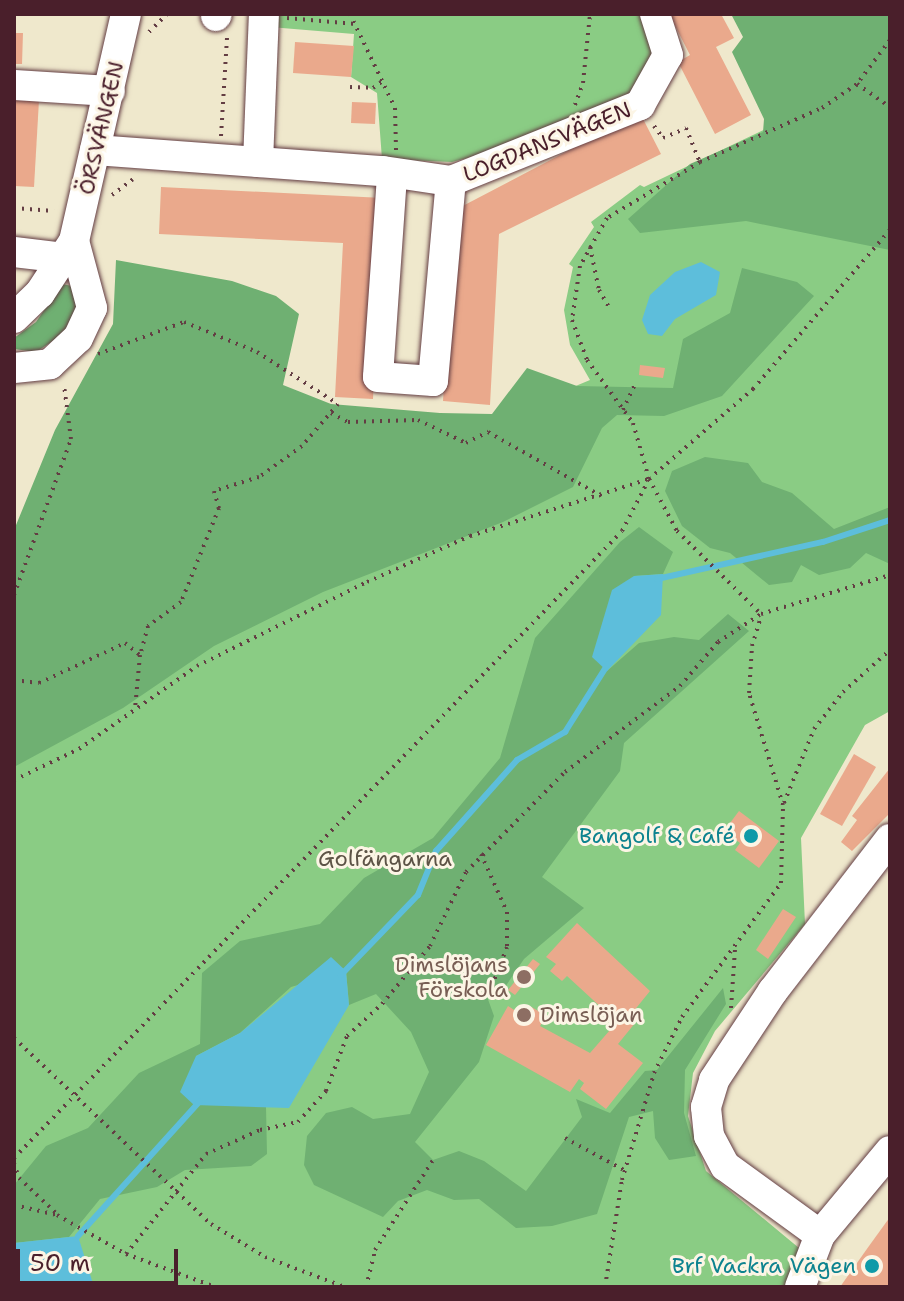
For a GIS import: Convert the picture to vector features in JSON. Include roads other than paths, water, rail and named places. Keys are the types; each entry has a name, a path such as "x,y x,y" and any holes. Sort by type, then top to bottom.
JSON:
{"street":[{"name":"ÖRSVÄNGEN","path":"14,318 69,250 110,91 126,14"},
{"name":"LOGDANSVÄGEN","path":"95,150 183,150 220,160 258,162 315,160 451,181 562,139 640,105 668,55 655,14"},
{"path":"258,162 265,20"},
{"path":"14,85 110,91"},
{"name":"LOGDANSVÄGEN","path":"388,173 378,377 433,381 451,181"},
{"name":"ÖRSVÄNGEN","path":"14,368 50,364 78,338 92,308 69,250"},
{"path":"14,252 69,250"},
{"path":"820,1235 745,1184 725,1166 709,1136 706,1107 714,1080 773,991 890,839"},
{"path":"800,1287 820,1235 885,1167"}],"water":[{"path":"701,262 720,272 716,295 675,319 662,336 648,334 642,320 650,295 675,272"},
{"path":"663,574 661,615 607,671 592,657 612,590 634,576"},
{"path":"331,957 346,971 349,1005 289,1108 194,1105 180,1092 196,1056 240,1033"},
{"path":"78,1236 94,1287 14,1287 14,1243"}],"waterway":[{"path":"657,579 823,542 890,520"},
{"path":"341,975 418,895 436,851 517,760 565,732 608,664"},
{"path":"78,1236 199,1102"}],"place":[{"name":"Bangolf & Café","path":"751,836"},
{"name":"Dimslöjans Förskola","path":"524,977"},
{"name":"Dimslöjan","path":"524,1015"},
{"name":"Brf Vackra Vägen","path":"872,1266"}],"park label":[{"name":"Golfängarna","path":"385,859"}]}
